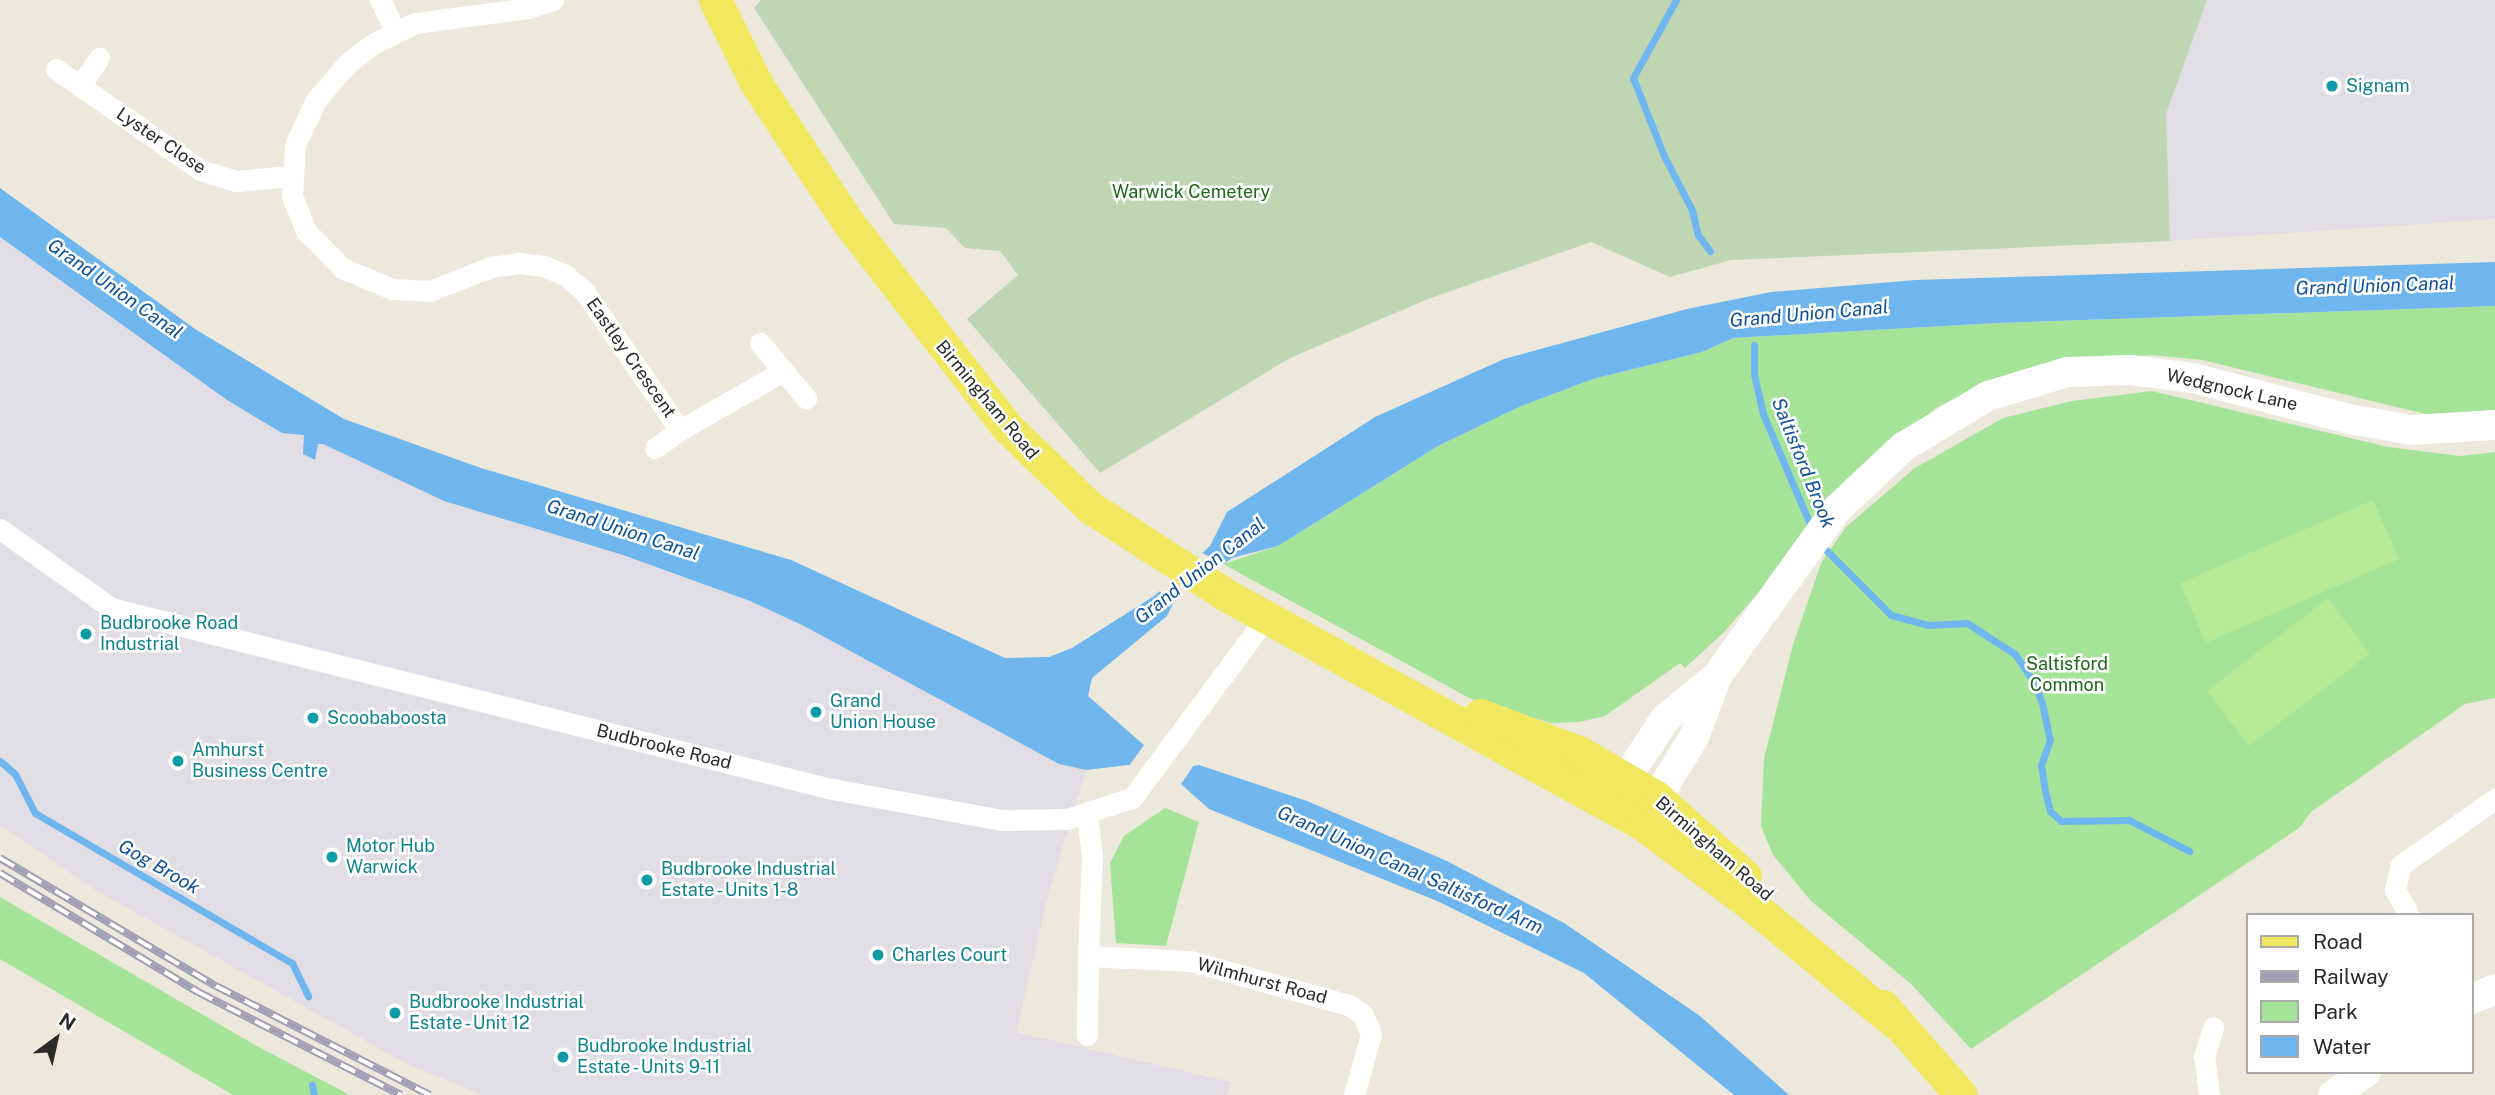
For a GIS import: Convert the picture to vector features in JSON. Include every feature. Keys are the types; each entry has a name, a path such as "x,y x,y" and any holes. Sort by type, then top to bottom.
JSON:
{"main road":[{"name":"Birmingham Road","path":"715,0 744,63 815,175 947,355 1040,462 1153,552 1226,595 1380,677 1581,752 1617,792 1649,810 1860,978 1961,1095"}],"street":[{"path":"380,0 395,31"},
{"name":"Eastley Crescent","path":"553,0 517,10 437,18 395,31 348,63 316,100 300,129 290,176 297,214 318,247 342,268 372,283 430,291 491,267 519,263 544,266 575,282 680,430"},
{"path":"80,86 99,58"},
{"name":"Lyster Close","path":"56,69 200,170 236,181 290,176"},
{"path":"760,343 806,398"},
{"name":"Wedgnock Lane","path":"1617,792 1665,719 1717,676 1823,528 1858,485 1925,431 1988,396 2067,373 2130,370 2182,376 2349,419 2411,430 2495,425"},
{"name":"Eastley Crescent","path":"655,448 680,430 783,371"},
{"name":"Budbrooke Road","path":"0,529 111,608 827,788 1001,820 1087,815 1132,798 1267,616"},
{"name":"Wedgnock Lane","path":"1649,810 1694,737 1717,676"},
{"path":"2408,913 2395,890 2401,865 2495,799"},
{"path":"1087,815 1092,856 1087,1035"},
{"name":"Wilmhurst Road","path":"1088,956 1201,963 1356,1009 1367,1021 1370,1034 1354,1095"},
{"path":"2474,998 2495,989"},
{"path":"2209,1095 2204,1057 2213,1027"},
{"path":"2333,1095 2363,1074"}],"shaded area":[{"path":"2207,0 2495,0 2495,219 2170,241 2166,114"},
{"path":"0,237 227,400 305,435 315,459 318,444 323,444 444,501 623,555 750,601 804,626 1059,764 1086,770 1049,892 1016,1032 1231,1082 1227,1095 482,1095 407,1064 95,890 0,825"}],"green space":[{"name":"Warwick Cemetery","path":"761,0 2207,0 2166,114 2170,241 1731,260 1670,277 1591,242 1428,299 1290,358 1100,473 967,319 1018,275 1000,251 965,248 946,228 894,224 754,8"},
{"path":"2495,306 2495,415 2434,416 2202,360 2151,355 2066,361 1986,384 1939,406 1884,450 1723,633 1685,668 1680,663 1605,716 1579,722 1551,723 1473,700 1223,564 1278,546 1438,446 1519,407 1593,379 1702,352 1733,338 1997,323"},
{"name":"Saltisford Common","path":"2152,391 2388,447 2460,456 2495,452 2495,698 2465,704 2311,812 2299,828 1971,1049 1911,984 1811,901 1773,855 1761,826 1764,758 1793,645 1821,563 1846,527 1915,468 2003,418 2072,401"},
{"path":"2373,500 2399,559 2206,643 2180,583"},
{"path":"2328,598 2370,654 2249,746 2207,691"},
{"path":"1165,808 1199,822 1166,946 1116,943 1110,863 1124,836"},
{"path":"0,897 255,1045 350,1095 233,1095 0,959"}],"water":[{"path":"0,188 195,329 344,419 481,468 791,560 1005,658 1049,657 1072,648 1154,596 1210,546 1227,512 1375,417 1504,359 1687,309 1771,292 1916,280 2495,262 2495,306 1997,323 1733,338 1702,352 1593,379 1519,407 1438,446 1278,546 1232,558 1175,599 1167,616 1092,678 1088,696 1145,746 1181,768 1199,765 1307,801 1447,861 1564,923 1700,1016 1789,1095 1734,1095 1584,973 1437,901 1209,809 1181,784 1137,764 1086,770 1059,764 804,626 750,601 623,555 444,501 323,444 318,444 315,460 303,454 304,435 282,433 227,400 0,237"}],"pier":[{"path":"1199,551 1226,566 1178,602 1155,589"},
{"path":"1147,741 1182,764 1196,762 1179,787 1137,767 1126,770"}],"waterway":[{"path":"1676,0 1633,78 1664,156 1692,210 1698,235 1710,251"},
{"name":"Saltisford Brook","path":"1754,345 1754,374 1763,414 1812,529"},
{"name":"Saltisford Brook","path":"1821,545 1891,615 1928,625 1967,623 2015,654 2035,684 2042,703 2050,740 2041,765 2045,791 2050,811 2061,821 2129,820 2189,851"},
{"name":"Gog Brook","path":"0,761 15,774 35,813 292,963 308,996"},
{"name":"Gog Brook","path":"312,1085 314,1095"}],"railway":[{"path":"0,858 216,986 430,1095"},
{"path":"0,873 198,992 401,1095"}],"place":[{"name":"Signam","path":"2332,86"},
{"name":"Budbrooke Road Industrial","path":"86,634"},
{"name":"Grand Union House","path":"816,712"},
{"name":"Scoobaboosta","path":"313,718"},
{"name":"Amhurst Business Centre","path":"178,761"},
{"name":"Motor Hub Warwick","path":"332,857"},
{"name":"Budbrooke Industrial Estate - Units 1-8","path":"647,880"},
{"name":"Charles Court","path":"878,955"},
{"name":"Budbrooke Industrial Estate - Unit 12","path":"395,1013"},
{"name":"Budbrooke Industrial Estate - Units 9-11","path":"563,1057"}],"water label":[{"name":"Grand Union Canal","path":"2375,286"},
{"name":"Grand Union Canal","path":"115,289"},
{"name":"Grand Union Canal","path":"1809,314"},
{"name":"Grand Union Canal","path":"623,530"},
{"name":"Grand Union Canal","path":"1200,571"},
{"name":"Grand Union Canal Saltisford Arm","path":"1410,870"}]}
